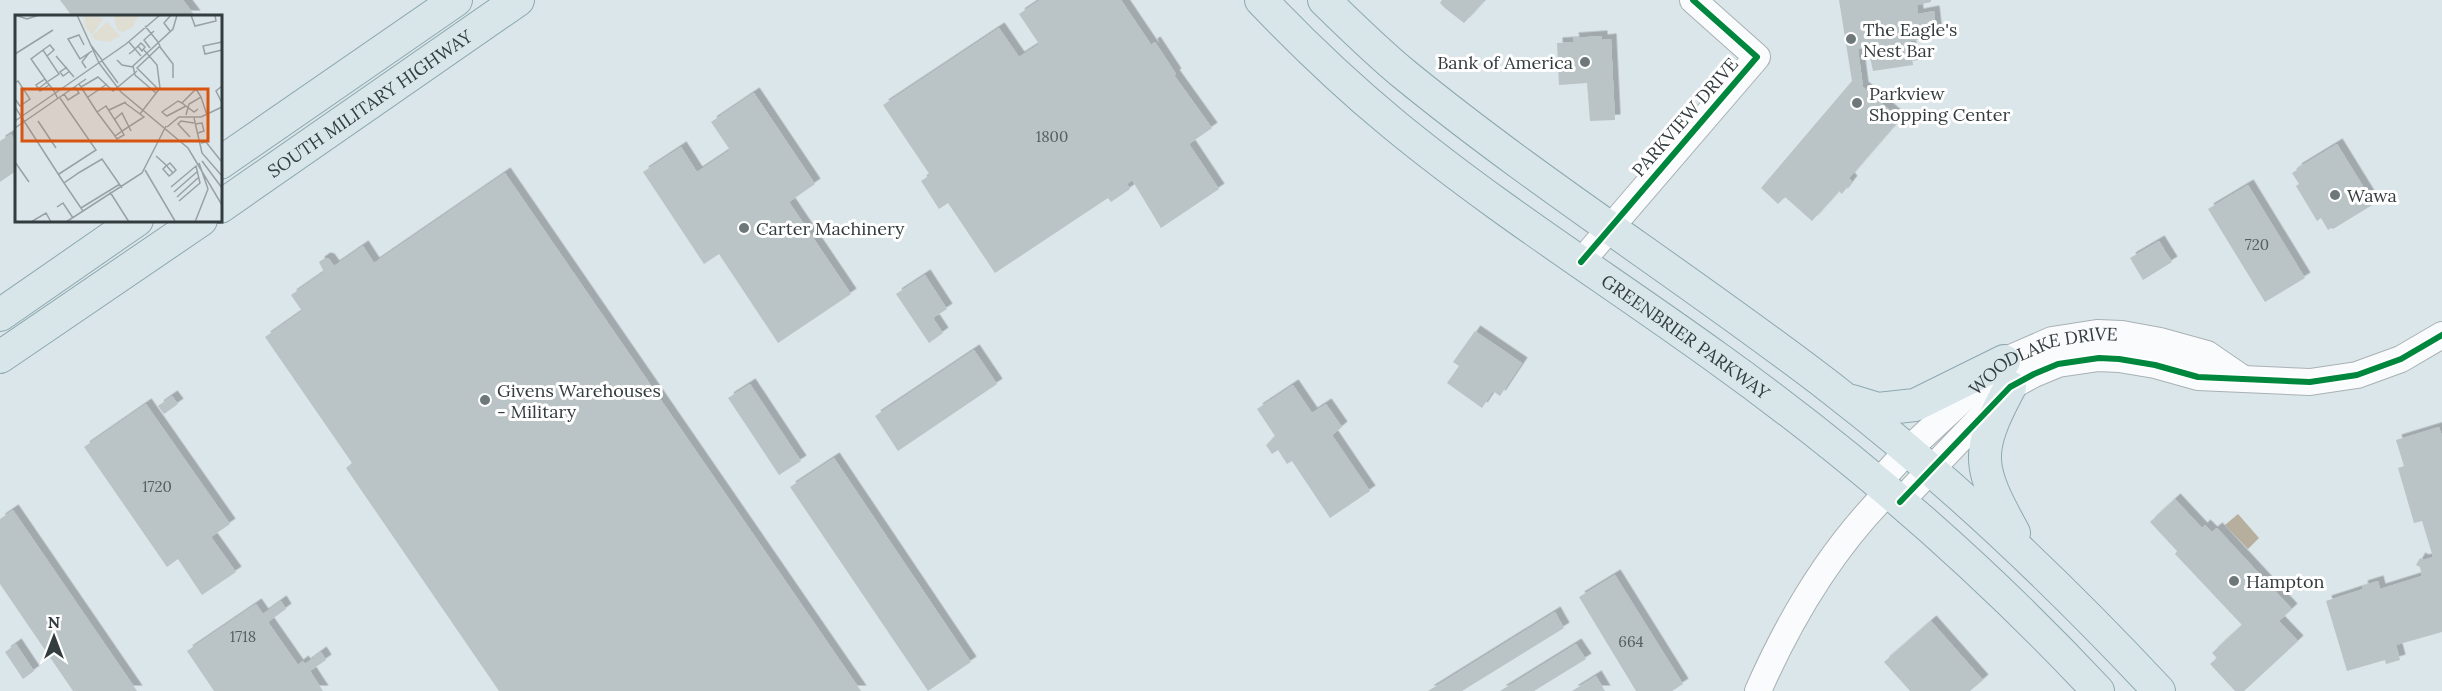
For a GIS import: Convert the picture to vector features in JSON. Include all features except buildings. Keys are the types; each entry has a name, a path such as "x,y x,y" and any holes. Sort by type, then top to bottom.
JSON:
{"main road":[{"name":"SOUTH MILITARY HIGHWAY","path":"222,162 456,0"},
{"name":"SOUTH MILITARY HIGHWAY","path":"222,206 518,0"},
{"name":"GREENBRIER PARKWAY","path":"1261,0 1328,67 1395,125 1492,199 1772,398 1858,465 1996,589 2098,691"},
{"path":"1324,0 1403,73 1534,174 1724,308 1845,399 1919,459 2027,557 2159,691"},
{"path":"0,315 134,222"},
{"path":"0,357 198,222"},
{"path":"1845,399 1878,409 1905,407 2007,374"},
{"path":"2007,374 1984,455 1993,494 2027,557"}],"street":[{"name":"PARKVIEW DRIVE","path":"1581,262 1757,57 1693,0"},
{"name":"WOODLAKE DRIVE","path":"1758,691 1790,626 1830,560 1860,520 2007,374 2034,374 2058,364 2099,358 2155,365 2198,377 2310,382 2357,375 2401,359 2442,335"}],"shaded area":[{"path":"2238,514 2259,538 2248,549 2225,525"}],"cycle path":[{"path":"1581,262 1757,57 1693,0"},
{"path":"1900,502 2010,387 2058,364 2099,358 2119,359 2155,365 2198,377 2310,382 2357,375 2401,359 2442,335"}],"place":[{"name":"The Eagle's Nest Bar","path":"1851,39"},
{"name":"Bank of America","path":"1585,62"},
{"name":"Parkview Shopping Center","path":"1857,103"},
{"name":"Wawa","path":"2335,195"},
{"name":"Carter Machinery","path":"744,228"},
{"name":"Givens Warehouses - Military","path":"485,400"},
{"name":"Hampton","path":"2234,581"}]}
